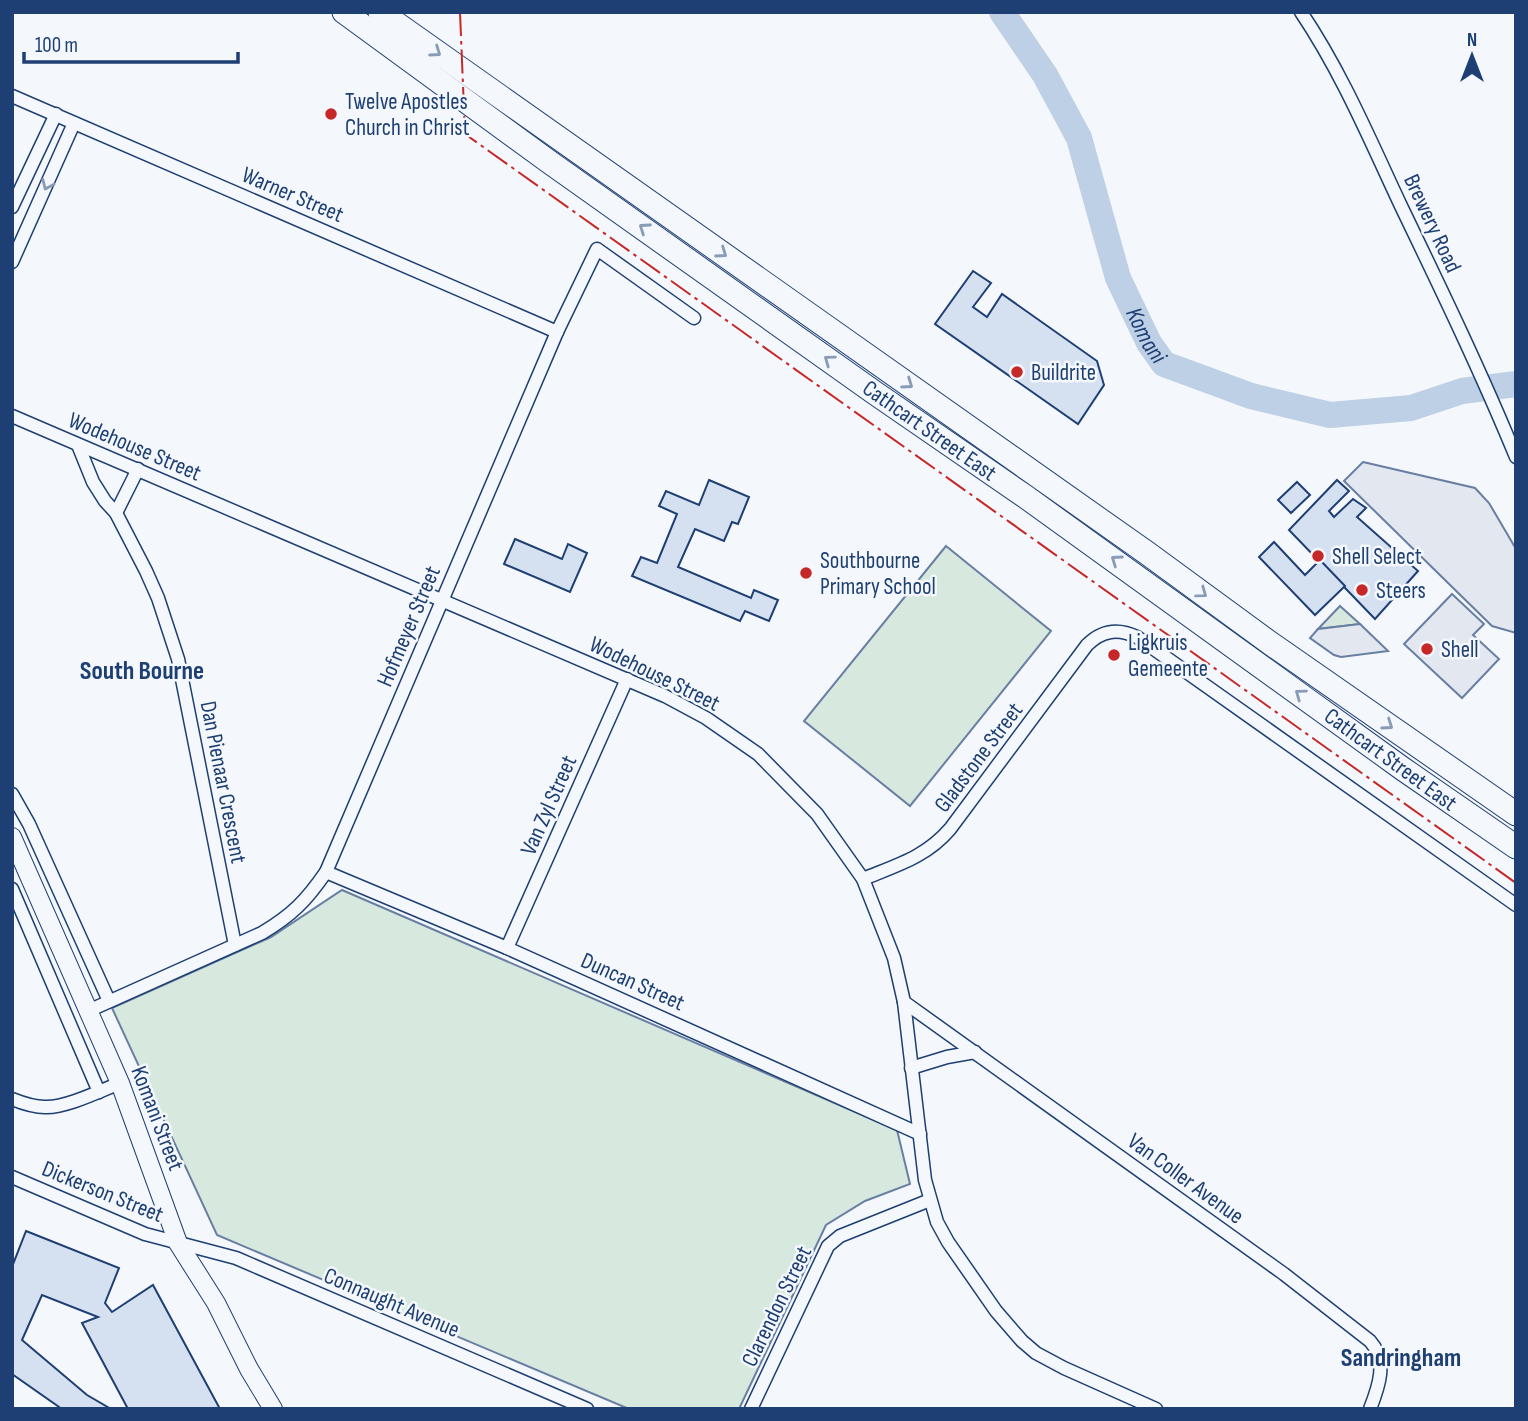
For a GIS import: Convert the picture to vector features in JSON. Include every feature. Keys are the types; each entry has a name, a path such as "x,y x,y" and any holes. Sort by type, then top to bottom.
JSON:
{"highway":[{"name":"Cathcart Street East","path":"344,12 548,161 1058,519 1403,769 1516,847"},
{"name":"Cathcart Street East","path":"380,12 1136,545 1270,643 1516,814"}],"street":[{"name":"Brewery Road","path":"1301,12 1343,83 1478,369 1516,457"},
{"name":"Warner Street","path":"12,96 556,332"},
{"path":"12,207 56,114"},
{"path":"12,262 16,245 74,123"},
{"name":"Hofmeyer Street","path":"88,1011 271,928 299,907 326,872 556,332 597,249 694,318"},
{"name":"Wodehouse Street","path":"12,416 666,696 706,718 758,754 817,814 863,879 884,928 904,1002 929,1200 948,1242 996,1311 1022,1342 1050,1362 1156,1409"},
{"name":"Dan Pienaar Crescent","path":"78,445 90,476 116,513 150,580 178,659 235,945"},
{"path":"116,513 138,469"},
{"name":"Gladstone Street","path":"863,879 916,857 937,844 1087,645 1104,633 1121,631 1137,636 1516,905"},
{"name":"Van Zyl Street","path":"507,948 627,679"},
{"path":"12,794 29,824 109,1001"},
{"name":"Komani Street","path":"12,837 120,1083 178,1244 216,1303 249,1369 273,1409"},
{"name":"Duncan Street","path":"326,872 507,948 920,1134"},
{"name":"Komani Street","path":"12,889 99,1091"},
{"name":"Van Coller Avenue","path":"904,1002 1284,1274 1370,1340 1377,1348 1381,1365 1370,1409"},
{"path":"911,1068 975,1052"},
{"path":"12,1099 51,1107 120,1083"},
{"name":"Dickerson Street","path":"12,1177 137,1231 178,1244"},
{"name":"Clarendon Street","path":"751,1409 828,1246 840,1236 929,1200"},
{"name":"Connaught Avenue","path":"178,1244 208,1249 236,1258 587,1409"}],"shaded area":[{"path":"1363,462 1475,488 1489,503 1516,549 1516,633 1492,626 1344,481"},
{"path":"946,546 1051,631 910,806 804,721"},
{"path":"1452,594 1484,624 1473,635 1499,659 1462,698 1404,644"},
{"path":"1340,606 1360,624 1318,629"},
{"path":"1360,624 1388,651 1341,657 1310,638 1318,629"},
{"path":"342,890 897,1130 910,1184 865,1201 826,1225 739,1409 629,1409 217,1235 112,1008 271,937"}],"building":[{"path":"973,271 991,283 973,307 987,317 1002,294 1097,361 1104,385 1078,424 935,324"},
{"path":"709,480 749,497 738,524 732,522 724,541 695,529 678,567 751,598 754,590 778,600 769,621 745,611 740,621 632,576 641,557 657,563 677,514 659,506 666,491 699,505"},
{"path":"1337,480 1349,491 1329,511 1334,517 1353,499 1366,508 1357,517 1418,571 1375,619 1289,530"},
{"path":"1297,482 1310,495 1291,513 1278,500"},
{"path":"515,539 562,559 568,544 587,553 570,592 504,564"},
{"path":"1274,542 1305,575 1320,560 1345,586 1315,615 1259,557"},
{"path":"26,1231 119,1268 105,1303 112,1312 153,1285 220,1409 128,1409 82,1323 98,1317 42,1295 22,1340 87,1395 111,1409 62,1409 12,1374 12,1267"}],"waterway":[{"name":"Komani","path":"1002,12 1045,75 1079,138 1118,278 1149,343 1164,364 1251,396 1330,415 1411,408 1462,391 1516,384"}],"power":[{"path":"460,12 465,134 1516,883"}],"place":[{"name":"Twelve Apostles Church in Christ","path":"331,114"},
{"name":"Buildrite","path":"1017,372"},
{"name":"Shell Select","path":"1318,556"},
{"name":"Southbourne Primary School","path":"806,573"},
{"name":"Steers","path":"1362,590"},
{"name":"Shell","path":"1427,649"},
{"name":"Ligkruis Gemeente","path":"1114,655"}],"district":[{"name":"South Bourne","path":"142,670"},
{"name":"Sandringham","path":"1401,1357"}]}
